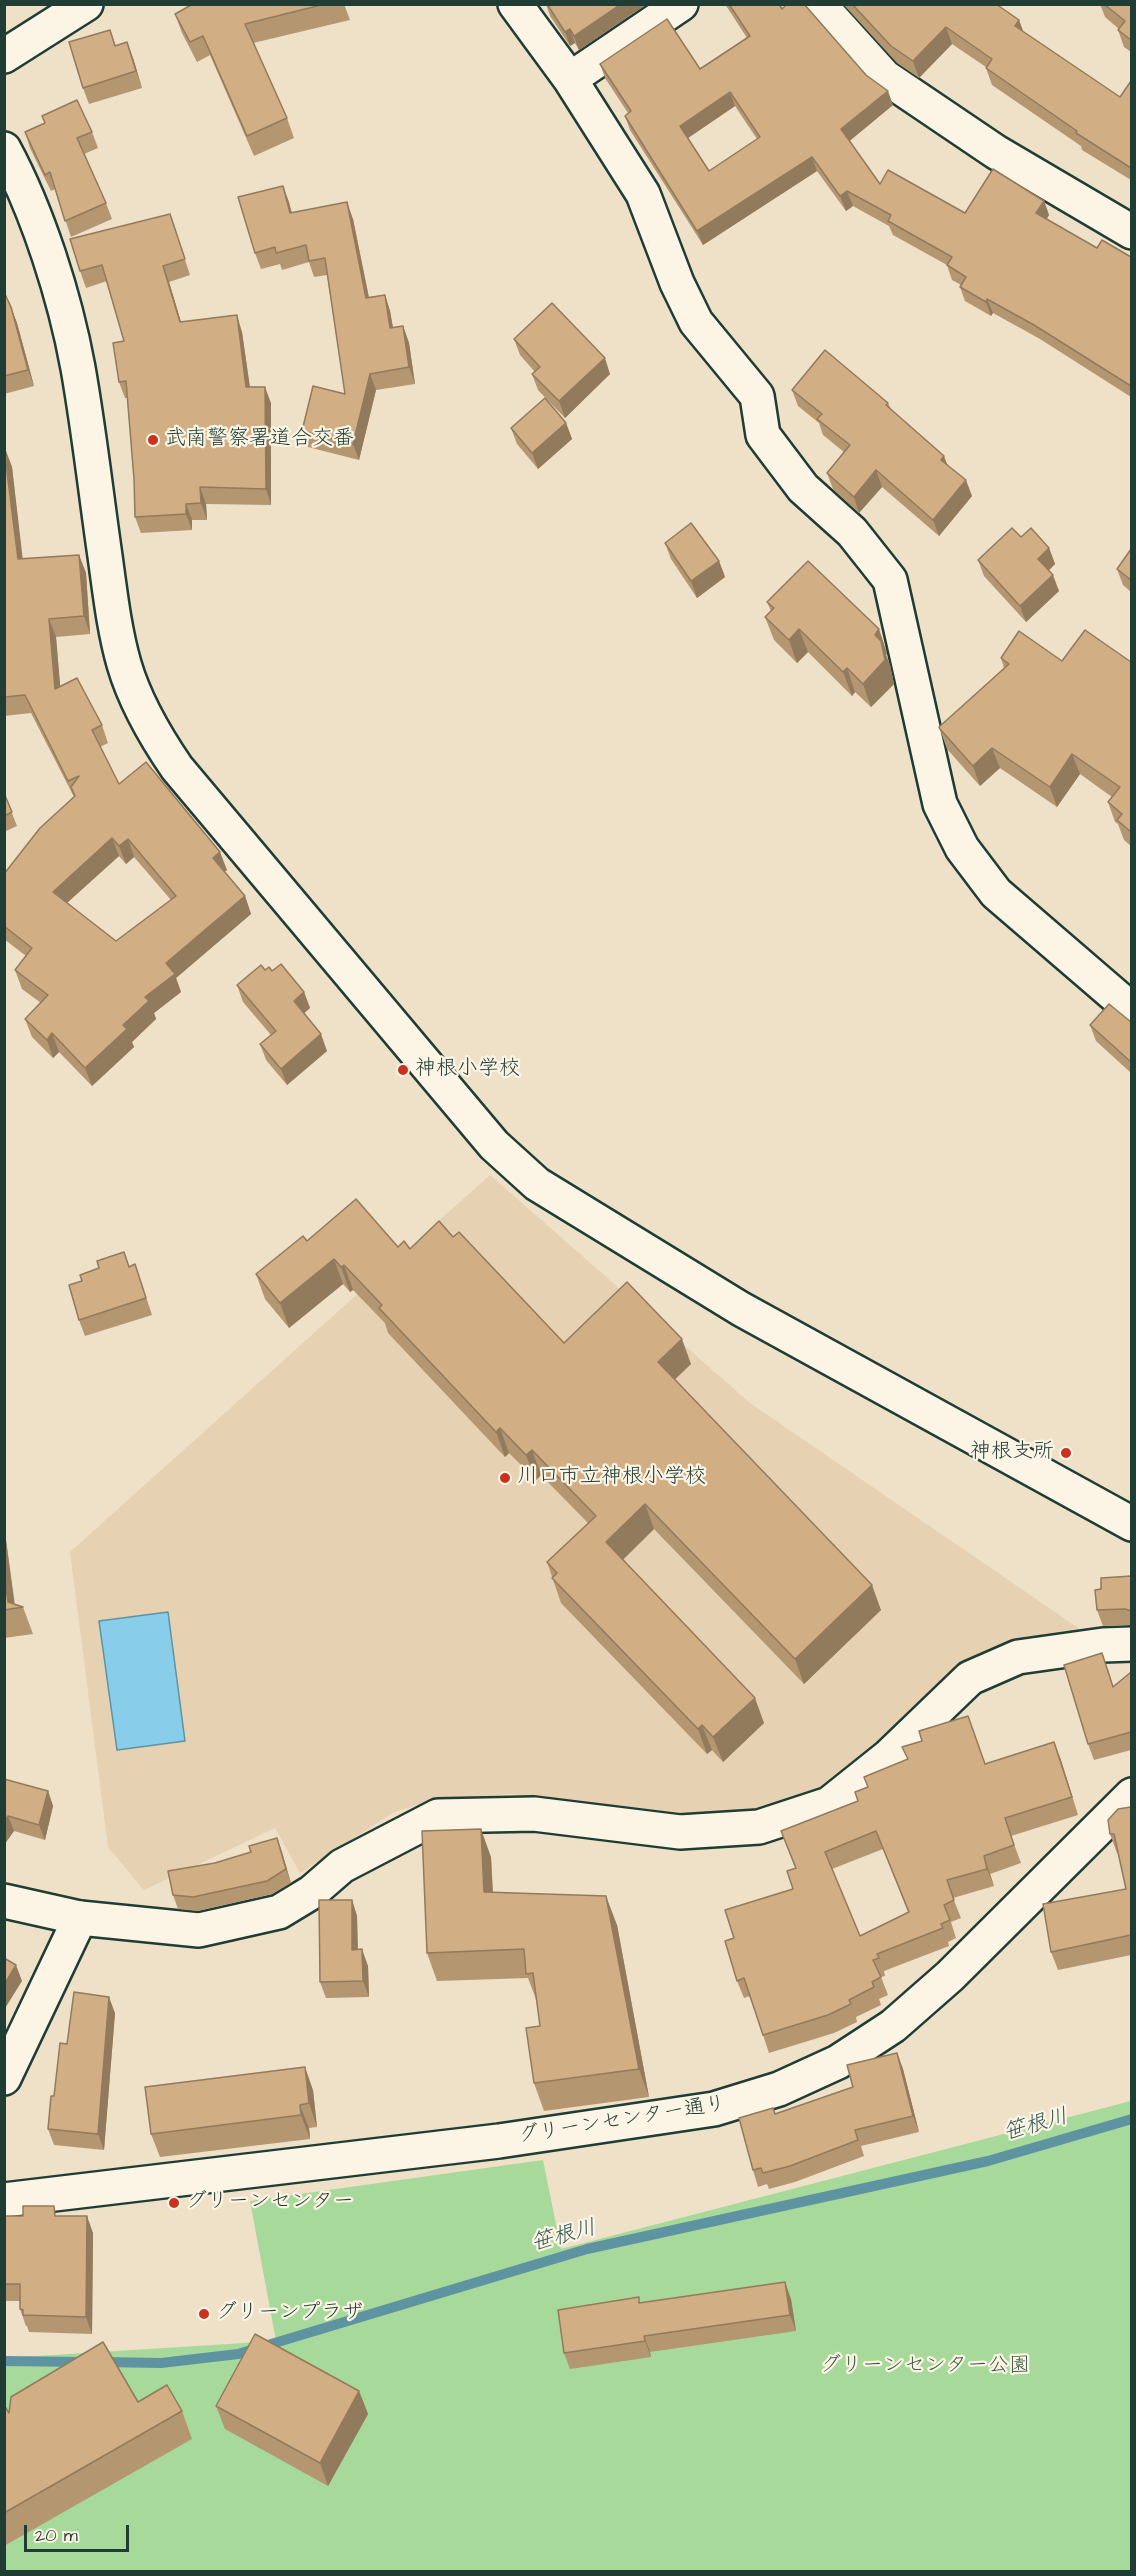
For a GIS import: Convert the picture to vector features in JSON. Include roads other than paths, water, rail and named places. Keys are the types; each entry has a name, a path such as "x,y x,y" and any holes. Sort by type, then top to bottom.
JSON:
{"street":[{"path":"4,56 86,4"},
{"path":"515,4 570,79 643,194 677,284 696,322 757,396 764,435 803,488 852,532 890,580 940,804 963,848 996,894 1131,1010"},
{"path":"570,79 681,4"},
{"path":"819,4 885,77 996,152 1131,232"},
{"path":"4,149 41,237 65,312 78,368 113,610 124,664 140,705 157,739 177,768 494,1145 537,1184 741,1309 1131,1524"},
{"path":"4,1901 80,1918 199,1930 279,1912 312,1892 342,1866 438,1816 534,1814 680,1832 759,1827 829,1804 889,1756 970,1678 1018,1657 1103,1645 1131,1644"},
{"name":"グリーンセンター通り","path":"4,2200 499,2141 714,2109 779,2089 838,2062 893,2026 950,1976 1131,1795"},
{"path":"4,2078 80,1918"}],"water":[{"path":"168,1612 185,1741 117,1750 99,1621"}],"waterway":[{"name":"笹根川","path":"101,2362 161,2363 238,2354 587,2249 988,2161 1132,2119"},
{"name":"笹根川","path":"4,2361 83,2362"}],"place":[{"name":"武南警察署道合交番","path":"153,440"},
{"name":"神根小学校","path":"403,1070"},
{"name":"神根支所","path":"1066,1453"},
{"name":"川口市立神根小学校","path":"505,1478"},
{"name":"グリーンセンター","path":"174,2203"},
{"name":"グリーンプラザ","path":"204,2314"}],"park label":[{"name":"グリーンセンター公園","path":"925,2367"}]}
